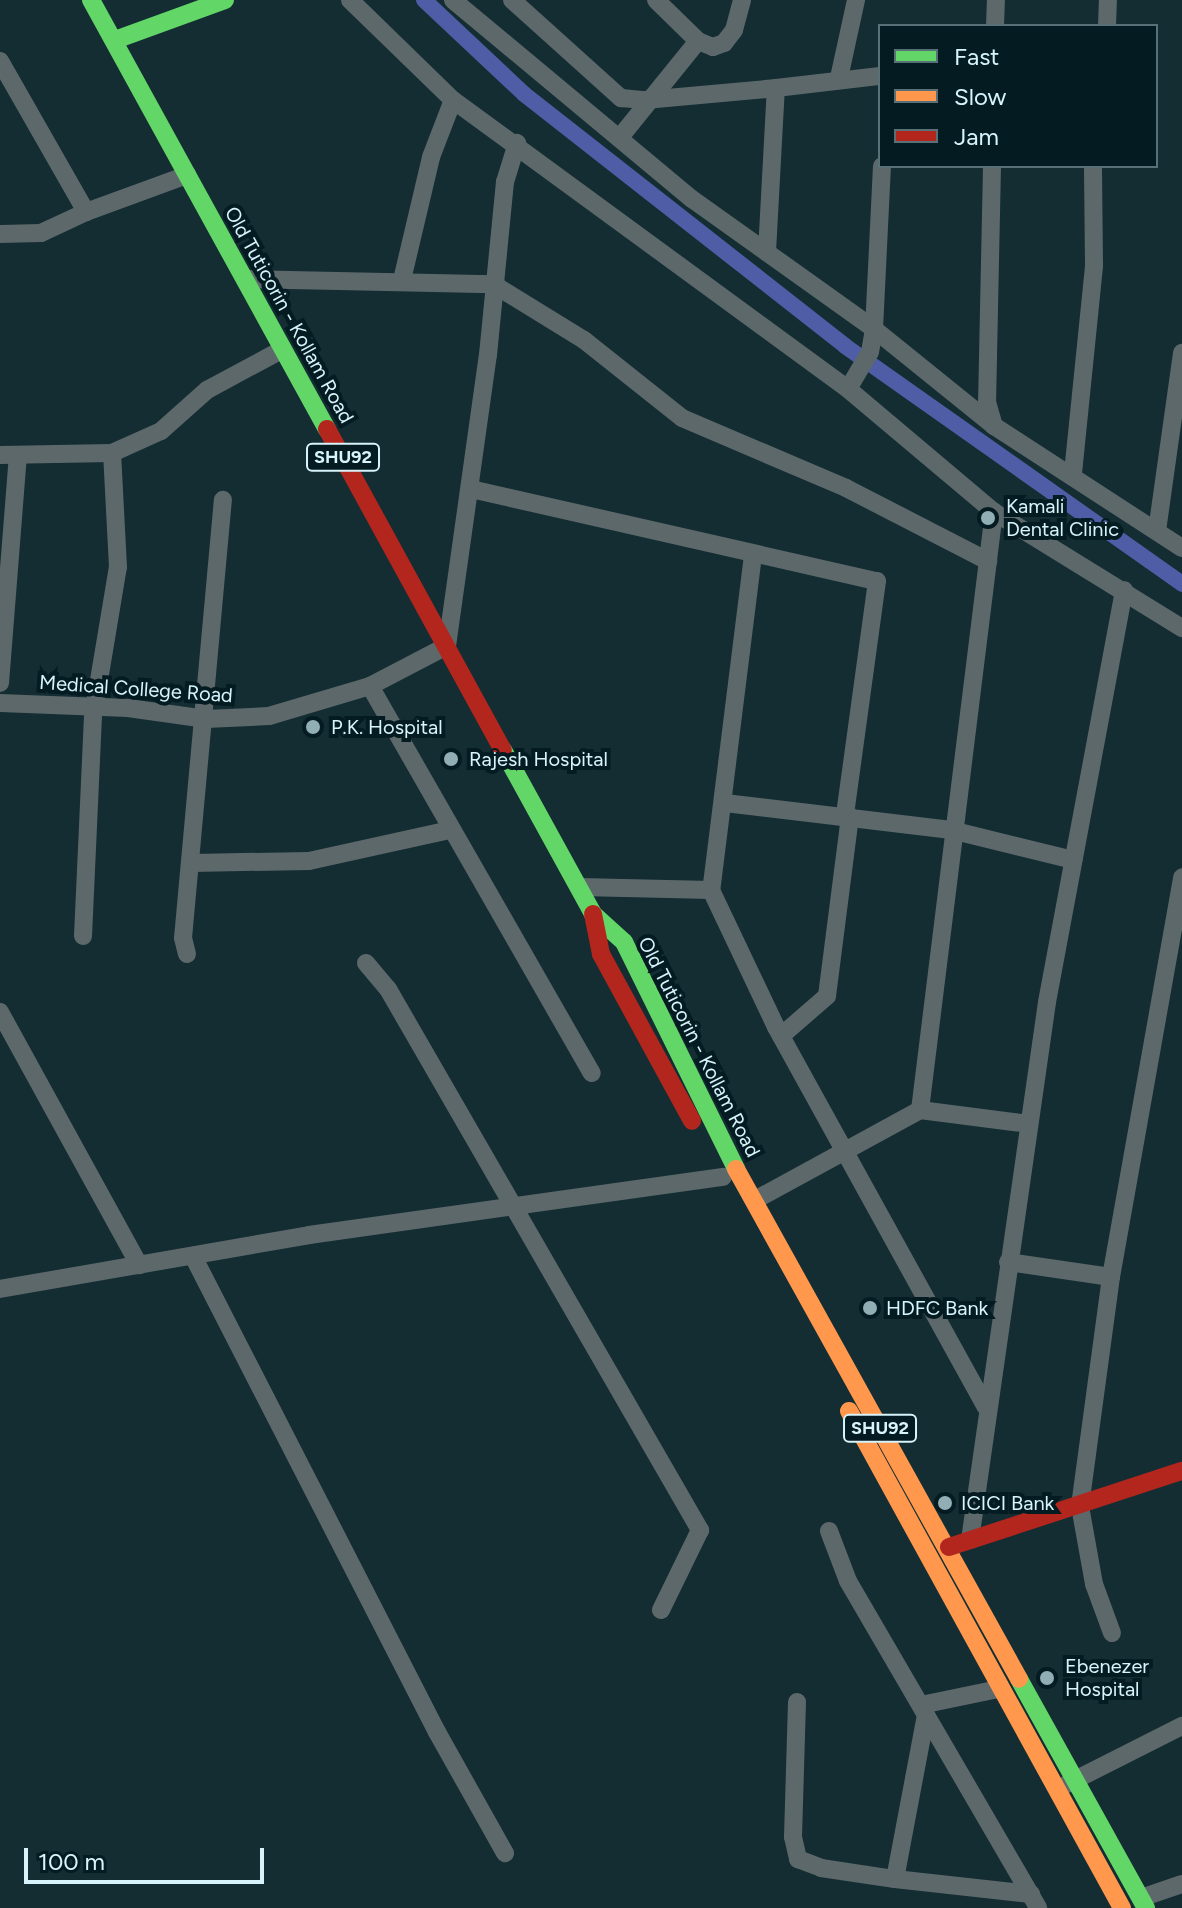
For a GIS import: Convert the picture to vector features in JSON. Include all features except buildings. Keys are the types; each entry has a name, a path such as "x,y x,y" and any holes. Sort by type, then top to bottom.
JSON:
{"main road":[{"name":"Old Tuticorin - Kollam Road","path":"91,0 593,914 624,942 755,1200 949,1547 1066,1785 1143,1903"},
{"path":"115,40 225,0"},
{"path":"593,914 601,954 998,1689 1066,1785 1122,1908"},
{"path":"949,1547 1182,1471"}],"street":[{"path":"350,0 453,100 517,143 848,389 994,512 1182,628"},
{"path":"453,0 621,136 692,199 874,329 994,426 1073,473 1182,548"},
{"path":"512,0 621,98 645,100 878,76"},
{"path":"656,0 698,41 713,47 724,43 742,0"},
{"path":"839,78 856,0"},
{"path":"995,24 996,0"},
{"path":"1107,24 1108,0"},
{"path":"621,136 645,100 698,41"},
{"path":"0,61 86,212"},
{"path":"767,252 776,88"},
{"path":"402,280 431,157 453,100"},
{"path":"447,646 471,489 505,182 517,143"},
{"path":"848,389 870,352 874,329 882,168"},
{"path":"992,168 987,402 994,426"},
{"path":"1073,473 1094,265 1093,168"},
{"path":"0,234 41,233 86,212 187,175"},
{"path":"245,279 493,284 584,340 682,418 846,488 988,561"},
{"path":"0,683 9,456 112,453 161,431 207,390 283,349"},
{"path":"1157,531 1182,353"},
{"path":"83,936 94,707 118,567 112,453"},
{"path":"471,489 722,542 753,555 877,581 827,996 781,1036"},
{"path":"187,954 183,938 206,719 223,500"},
{"path":"920,1110 951,830 994,512"},
{"path":"753,555 725,803 711,890 781,1036 986,1407"},
{"path":"970,1540 986,1407 1029,1124 1073,860 1124,590"},
{"name":"Medical College Road","path":"0,703 94,707 206,719 269,716 370,686 447,646"},
{"path":"370,686 592,1073"},
{"path":"725,803 847,815 951,830 1073,860"},
{"path":"191,863 309,861 450,830"},
{"path":"1112,1633 1094,1584 1080,1506 1111,1277 1174,964 1182,877"},
{"path":"580,887 711,890"},
{"path":"366,963 388,989 700,1530 661,1610"},
{"path":"0,1012 139,1265"},
{"path":"755,1200 920,1110 1029,1124"},
{"path":"0,1289 193,1256 723,1177"},
{"path":"193,1256 437,1732 505,1853"},
{"path":"1008,1262 1111,1277"},
{"path":"829,1531 848,1581 1034,1901"},
{"path":"924,1710 998,1689"},
{"path":"797,1702 793,1837 798,1859 821,1868 1034,1901"},
{"path":"895,1879 924,1710"},
{"path":"1066,1785 1182,1726"},
{"path":"1143,1903 1182,1884"}],"waterway":[{"path":"424,0 524,94 845,346 1182,584"}],"traffic: fast":[{"path":"91,0 327,429"},
{"path":"115,40 225,0"},
{"path":"503,750 593,914 624,942 736,1169"},
{"path":"1019,1679 1146,1908"}],"traffic: slow":[{"path":"736,1169 1019,1679"},
{"path":"849,1411 1122,1908"}],"traffic: jam":[{"path":"327,429 503,750"},
{"path":"593,914 601,954 692,1121"},
{"path":"949,1547 1182,1471"}],"place":[{"name":"Kamali Dental Clinic","path":"988,518"},
{"name":"P.K. Hospital","path":"313,727"},
{"name":"Rajesh Hospital","path":"451,759"},
{"name":"HDFC Bank","path":"870,1308"},
{"name":"ICICI Bank","path":"945,1503"},
{"name":"Ebenezer Hospital","path":"1047,1678"}]}
